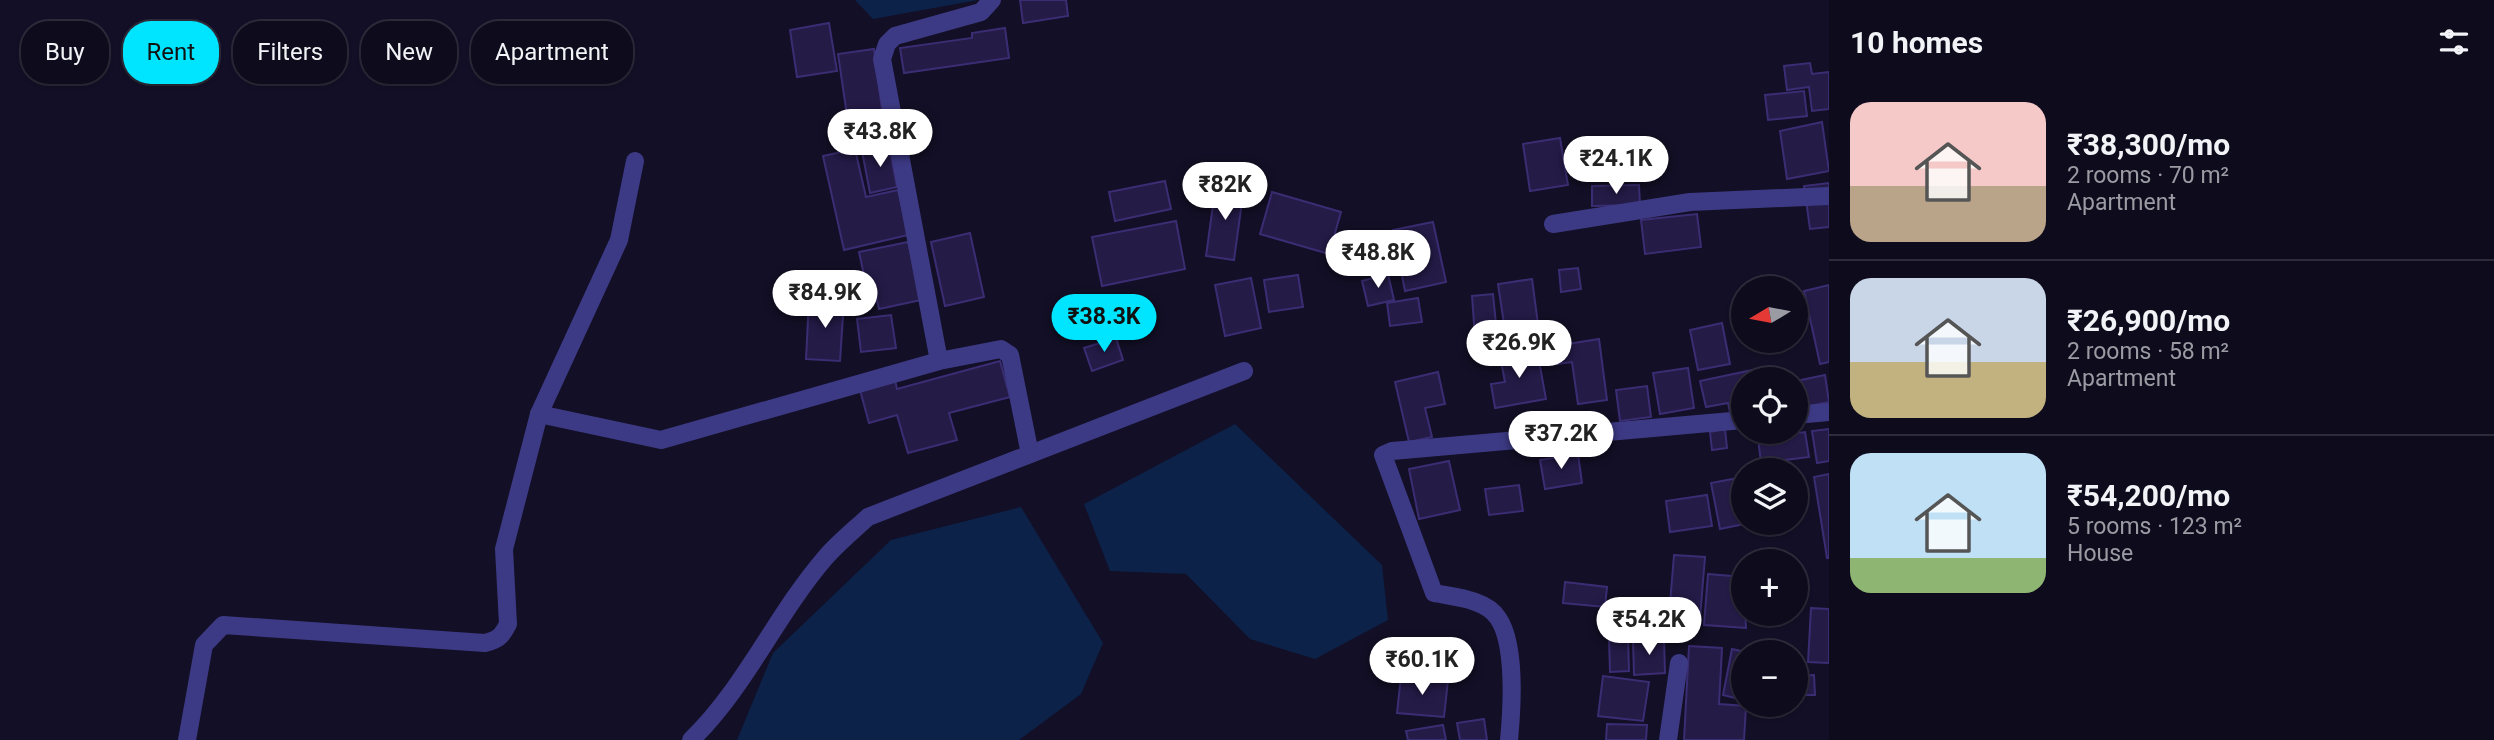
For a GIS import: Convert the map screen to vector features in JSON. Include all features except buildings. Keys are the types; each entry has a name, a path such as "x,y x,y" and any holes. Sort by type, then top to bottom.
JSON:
{"street":[{"path":"939,361 882,59 887,44 895,36 981,12 992,0"},
{"path":"187,740 204,645 223,625 485,643 498,640 508,624 504,549 539,414 619,240 635,161"},
{"path":"1553,223 1690,202 1829,196"},
{"path":"539,414 660,440 939,361 997,349 1010,355 1030,454"},
{"path":"691,740 718,713 739,678 825,557 868,517 1244,371"},
{"path":"1808,414 1829,412"},
{"path":"1509,740 1512,712 1508,646 1498,617 1476,602 1434,593 1383,455 1392,451 1731,421"},
{"path":"1668,740 1679,663"}],"water":[{"path":"855,0 978,0 873,19"},
{"path":"1235,424 1382,565 1388,620 1315,659 1250,639 1186,574 1110,571 1084,504"},
{"path":"1021,507 1103,643 1081,694 1019,740 737,740 773,653 891,540"}]}
